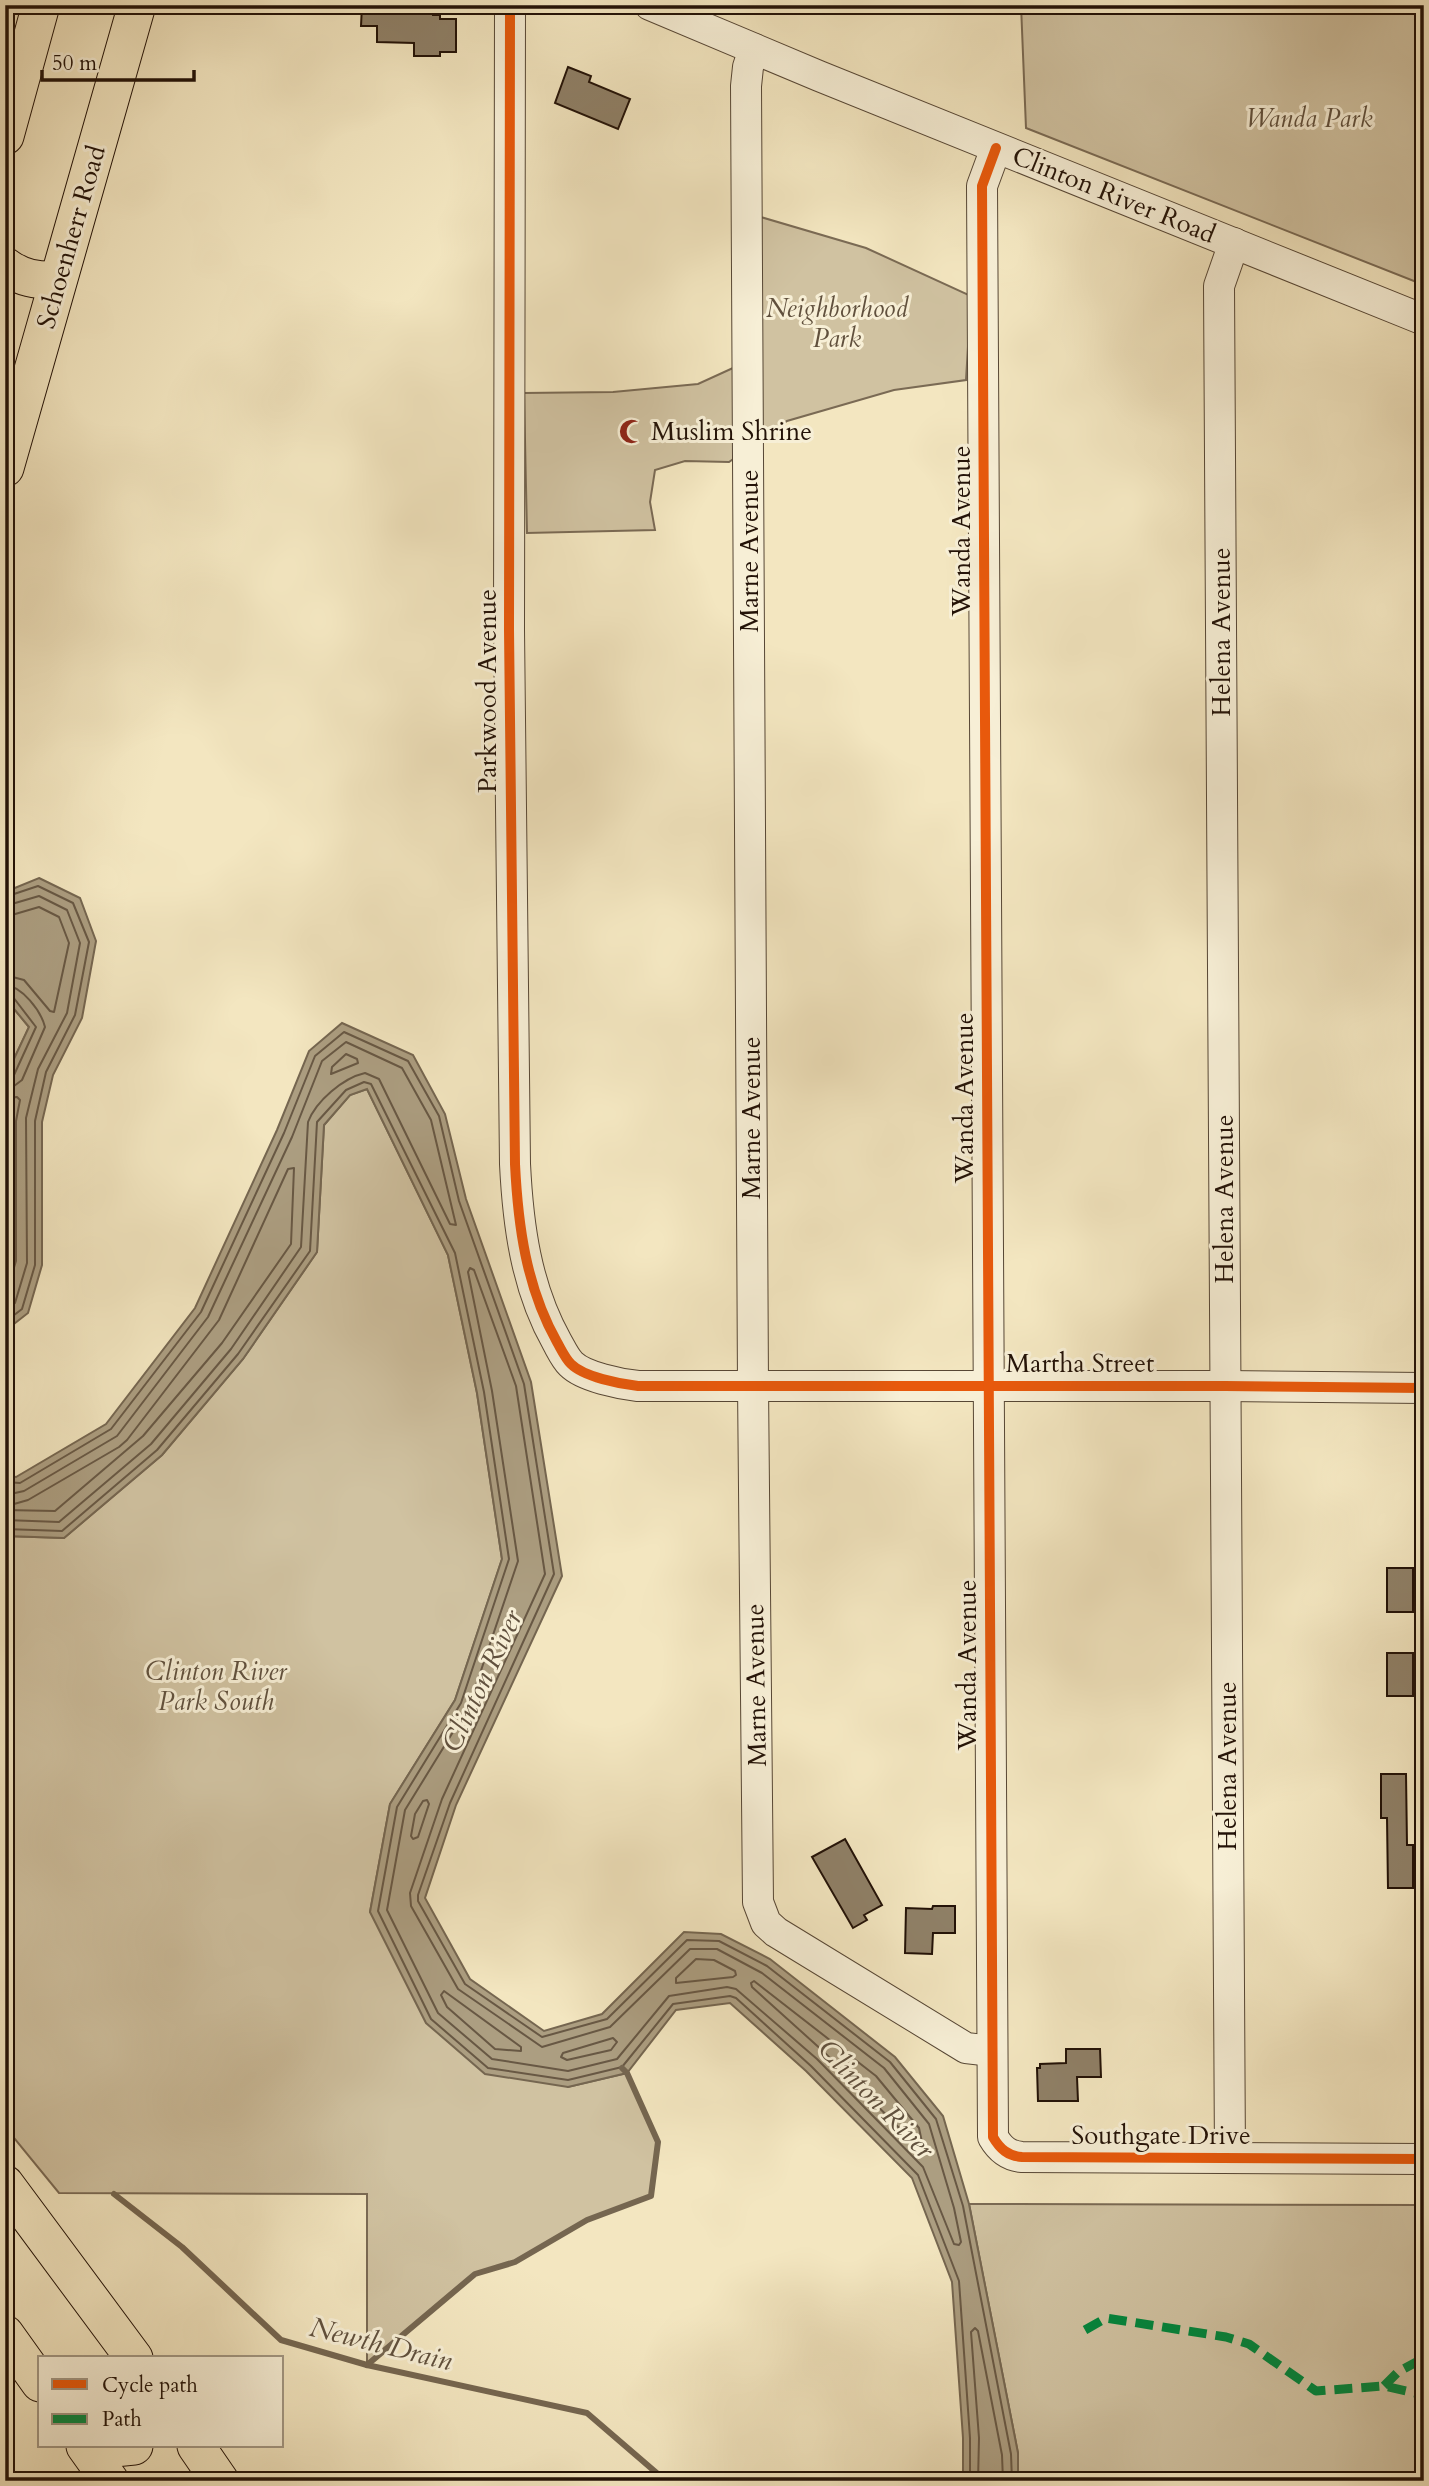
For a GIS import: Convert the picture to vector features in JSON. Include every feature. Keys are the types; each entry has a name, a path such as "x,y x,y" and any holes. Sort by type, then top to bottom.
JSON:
{"main road":[{"path":"5,136 41,5"},
{"name":"Schoenherr Road","path":"5,468 137,5"},
{"path":"5,266 30,279 58,280"},
{"path":"5,2184 133,2356"},
{"path":"5,2334 38,2380"},
{"path":"86,2448 110,2481"},
{"path":"197,2448 220,2481"}],"street":[{"name":"Parkwood Avenue","path":"510,5 509,630 515,1164 518,1219 528,1268 542,1313 572,1366"},
{"name":"Clinton River Road","path":"650,5 1424,320"},
{"name":"Marne Avenue","path":"754,49 746,86 758,1892 766,1923 776,1932 966,2048 992,2051"},
{"name":"Wanda Avenue","path":"992,2051 982,186 996,148"},
{"name":"Helena Avenue","path":"1230,2158 1219,286 1234,243"},
{"name":"Martha Street","path":"572,1366 597,1376 638,1386 1424,1388"},
{"name":"Southgate Drive","path":"992,2051 993,2137 999,2146 1013,2156 1424,2159"}],"green space":[{"name":"Wanda Park","path":"1021,5 1424,5 1424,285 1026,128"},
{"name":"Neighborhood Park","path":"754,215 866,248 971,296 966,380 894,390 787,421 729,462 685,461 655,470 650,502 655,530 527,533 524,393 613,392 698,384 733,368"},
{"path":"5,998 29,1027 5,1078"},
{"name":"Clinton River Park South","path":"367,1089 448,1255 477,1393 502,1559 455,1700 390,1804 370,1912 568,2087 627,2073 658,2142 651,2196 587,2220 515,2262 475,2274 367,2365 367,2194 59,2193 5,2127 5,1536 64,1538 162,1455 243,1359 317,1252 324,1125 350,1095"},
{"path":"969,2204 1424,2205 1424,2481 1018,2481 1018,2453"}],"water":[{"path":"39,878 80,898 96,941 82,1018 53,1075 42,1122 42,1265 28,1313 5,1331 5,1078 29,1027 5,998 5,892"},
{"name":"Clinton River","path":"342,1023 413,1055 445,1114 466,1199 531,1382 562,1576 456,1805 425,1898 470,1979 544,2031 602,2014 684,1932 721,1934 770,1959 895,2057 943,2116 969,2204 1018,2453 1018,2481 963,2481 963,2438 952,2282 912,2178 806,2071 730,2003 676,2010 627,2073 568,2087 485,2074 426,2023 370,1912 390,1804 455,1700 502,1559 477,1393 448,1255 367,1089 350,1095 324,1125 317,1252 243,1359 162,1455 64,1538 5,1536 5,1475 16,1477 106,1424 195,1308 277,1130 309,1051"}],"building":[{"path":"362,5 405,5 405,12 433,12 433,15 440,15 440,19 456,19 456,52 440,52 440,56 414,56 414,43 377,42 377,26 361,26"},
{"path":"568,67 591,76 589,82 630,99 618,129 555,103"},
{"path":"1387,1568 1413,1568 1413,1612 1387,1612"},
{"path":"1387,1653 1413,1653 1413,1696 1387,1696"},
{"path":"1381,1774 1406,1774 1407,1845 1413,1845 1413,1888 1388,1888 1387,1818 1381,1818"},
{"path":"845,1839 882,1905 864,1915 867,1920 853,1928 812,1857"},
{"path":"933,1906 955,1906 955,1933 933,1933 932,1954 905,1953 906,1908 932,1909"},
{"path":"1066,2049 1100,2049 1101,2077 1077,2077 1078,2101 1038,2101 1037,2068 1040,2068 1040,2064 1066,2063"}],"waterway":[{"path":"367,2365 475,2274 515,2262 587,2220 651,2196 658,2142 627,2073 622,2068"},
{"name":"Newth Drain","path":"114,2194 182,2247 281,2340 367,2365 587,2413 666,2481"}],"marked path":[{"path":"1085,2330 1106,2318 1226,2337 1249,2344 1316,2391 1384,2386 1424,2395"},
{"path":"1384,2386 1398,2372 1424,2358"}],"cycle path":[{"path":"510,5 509,630 515,1164 521,1233 531,1278 546,1321 565,1356 584,1373 612,1382 638,1386 1424,1388"},
{"path":"996,148 982,186 993,2137 1005,2151 1022,2157 1424,2159"}],"place":[{"name":"Muslim Shrine","path":"631,431"}]}
